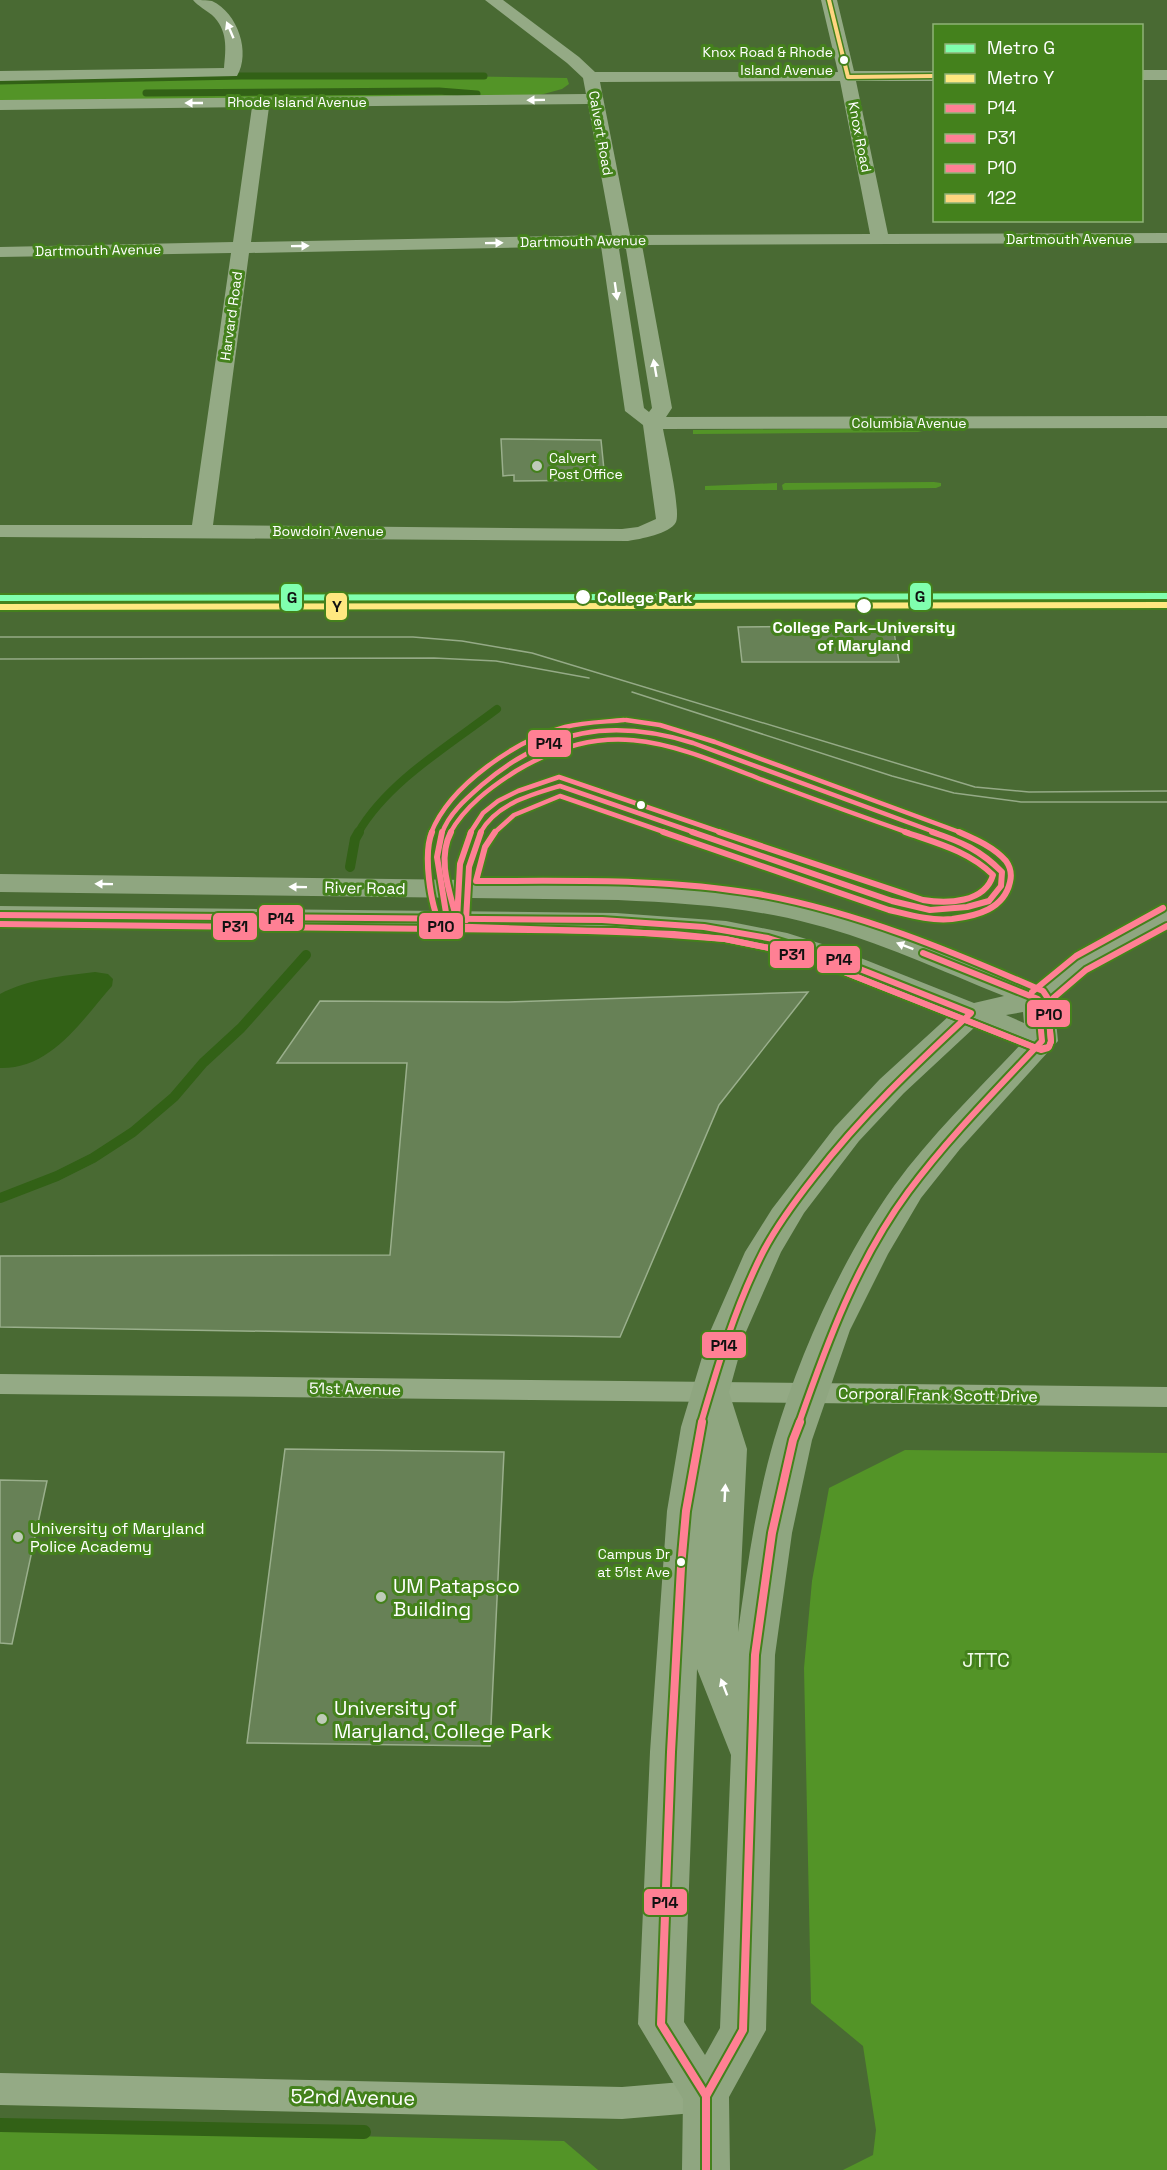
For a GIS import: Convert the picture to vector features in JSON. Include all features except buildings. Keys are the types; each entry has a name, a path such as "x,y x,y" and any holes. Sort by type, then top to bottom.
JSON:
{"main road":[{"name":"River Road","path":"0,883 610,890 700,895 754,902 831,920 910,948 1038,999"},
{"name":"River Road","path":"0,915 563,921 675,925 726,930 777,940 827,956 1042,1041"},
{"path":"706,2096 661,2024 671,1752 681,1567 693,1468 710,1391 727,1334 763,1252 789,1209 847,1134 892,1086 971,1013 1038,999 1081,963 1167,916"},
{"path":"705,2170 706,2096 743,2030 755,1655 772,1533 793,1440 832,1330 870,1254 907,1193 948,1142 1042,1041 1038,999"},
{"path":"710,1391 728,1449 716,1666 752,1761"}],"street":[{"name":"Rhode Island Avenue","path":"0,76 231,73 234,39 231,28 219,14 201,0"},
{"name":"Calvert Road","path":"493,0 573,60 591,77 622,241 634,246 662,408 652,422 665,500 666,521 655,528"},
{"name":"Knox Road","path":"829,0 848,77 880,239"},
{"path":"1143,75 1167,75"},
{"path":"591,77 933,76"},
{"name":"Rhode Island Avenue","path":"0,105 595,99"},
{"name":"Harvard Road","path":"202,530 261,103"},
{"name":"Dartmouth Avenue","path":"0,252 622,241 1167,238"},
{"path":"622,241 610,246 627,368 635,411 652,422"},
{"name":"Columbia Avenue","path":"652,422 695,424 1167,422"},
{"name":"Bowdoin Avenue","path":"0,531 202,530 622,535 636,534 655,528"},
{"name":"51st Avenue","path":"0,1384 374,1390 710,1391"},
{"name":"Corporal Frank Scott Drive","path":"710,1391 1167,1397"},
{"name":"52nd Avenue","path":"0,2089 622,2103 706,2096"}],"green space":[{"path":"246,73 567,78 569,84 562,89 540,95 0,102 0,76"},
{"path":"903,428 923,432 693,434 693,430"},
{"path":"777,483 777,490 705,490 705,486"},
{"path":"785,483 941,483 941,486 936,488 783,490 782,485"},
{"name":"JTTC","path":"905,1450 1167,1453 1167,2170 843,2170 873,2155 876,2130 863,2046 811,2003 804,1668 812,1581 829,1488"},
{"path":"0,2128 564,2141 598,2170 0,2170"}],"shaded area":[{"path":"95,972 108,974 113,979 112,986 77,1028 50,1052 35,1061 0,1068 0,994 34,982"}],"waterway":[{"path":"0,81 241,76 484,76"},
{"path":"146,93 439,91 477,94"},
{"path":"358,833 370,814 385,797 440,750 497,709"},
{"path":"350,867 355,839 359,832"},
{"path":"0,1198 57,1176 93,1158 133,1132 174,1097 203,1063 241,1028 306,955"},
{"path":"0,2125 364,2132"}],"tram line":[{"path":"0,637 413,637 462,641 532,653 975,787 1029,792 1167,791"},
{"path":"0,659 434,658 496,661 589,678"},
{"path":"632,692 892,776 954,793 1021,802 1167,802"}],"metro line":[{"name":"G","path":"0,598 1167,596"},
{"name":"Y","path":"0,607 1167,605"}],"transit line":[{"name":"122","path":"829,0 848,77 933,76"},
{"name":"P10","path":"624,720 576,724 543,734 523,744 482,771 447,805 435,823 427,851 434,905 441,926 674,934 725,939 774,949 824,964 1039,1049 1049,1047 1051,1041 1047,997 1043,991 939,947 831,911 758,894 688,885 582,881 476,881 479,862 493,834 514,815 560,796 914,917 953,919 979,914 1000,902 1007,893 1011,873 1006,862 987,846 958,831 715,742 660,725 626,720"},
{"name":"P14","path":"447,919 437,857 444,827 454,812 488,780 519,758 571,736 607,729 643,731 693,743 954,839 985,855 1002,872 1001,886 989,901 967,907 930,910 892,901 560,786 542,791 504,808 496,813 482,830 476,841 469,867 466,920"},
{"name":"P31","path":"456,917 447,881 445,854 449,836 460,817 485,793 525,766 563,748 605,739 647,741 707,758 950,847 980,862 993,875 991,884 985,890 969,898 940,901 918,899 559,777 518,791 498,801 489,807 474,824 460,864 457,920"},
{"name":"P10","path":"1032,992 1076,956 1163,908"},
{"name":"P14","path":"0,915 602,920 704,927 768,938 798,946 885,977 971,1013 892,1086 847,1134 789,1209 763,1252 727,1334 700,1427 686,1511 681,1567 671,1752 661,2024 706,2096 706,2170"},
{"name":"P31","path":"0,924 616,931 725,939 774,949 824,964 1041,1050 1048,1048 1051,1042 1047,998"},
{"name":"P31","path":"1044,1006 1086,970 1167,926"},
{"name":"P14","path":"706,2141 706,2096 743,2030 755,1655 772,1533 793,1440 832,1330 870,1254 907,1193 948,1142 1042,1041 1038,999 923,953"}],"place":[{"name":"Knox Road & Rhode Island Avenue","path":"844,60"},
{"name":"Calvert Post Office","path":"537,466"},
{"name":"College Park","path":"583,597"},
{"name":"College Park–University of Maryland","path":"864,606"},
{"name":"University of Maryland Police Academy","path":"18,1537"},
{"name":"Campus Dr at 51st Ave","path":"681,1562"},
{"name":"UM Patapsco Building","path":"381,1597"},
{"name":"University of Maryland, College Park","path":"322,1719"}]}
